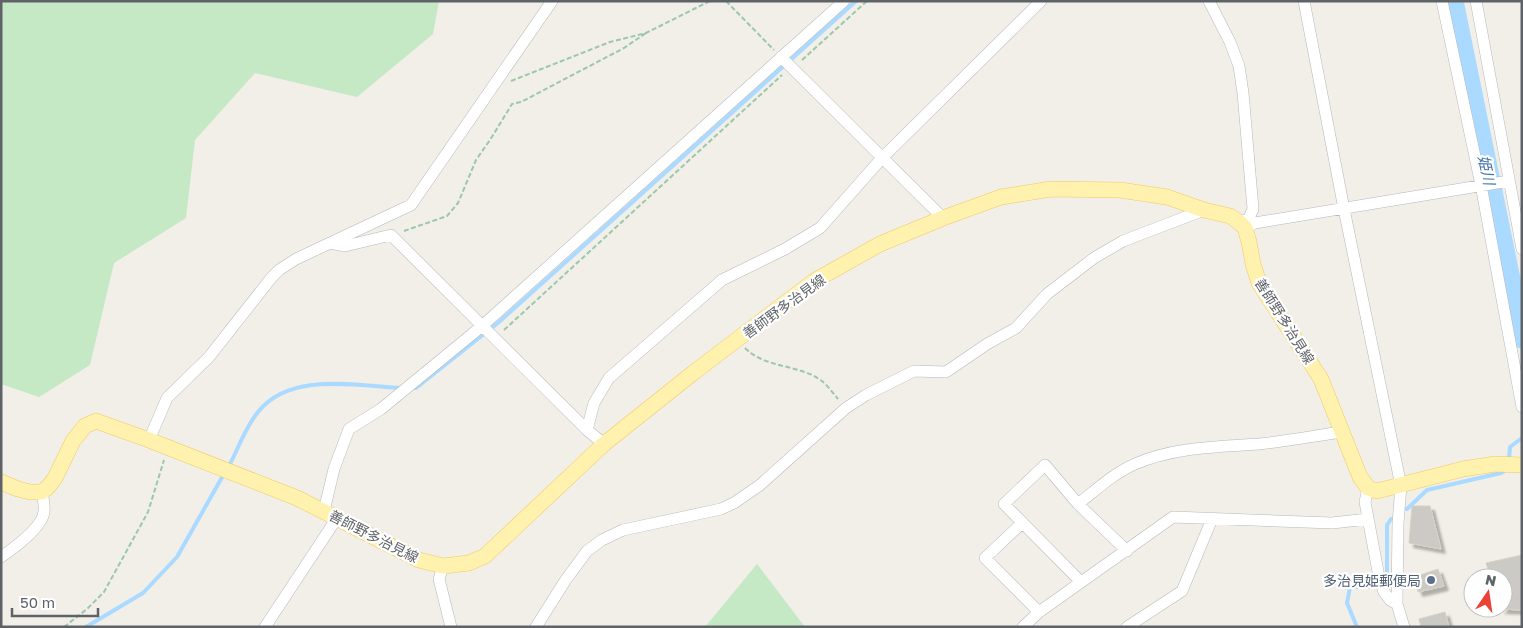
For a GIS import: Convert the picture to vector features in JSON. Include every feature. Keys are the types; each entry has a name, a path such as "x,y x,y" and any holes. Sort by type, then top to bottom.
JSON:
{"main road":[{"name":"善師野多治見線","path":"42,492 54,478 73,441 85,426 96,422 149,440 297,498 419,560 443,566 469,563 485,556 604,444 814,281 880,244 943,218 1001,197 1051,189 1120,190 1167,197 1204,210 1230,216 1243,226 1249,242 1252,264 1258,283 1321,379 1360,477 1368,488"},
{"path":"1368,488 1377,491 1463,469 1495,464 1522,464"},
{"path":"1,482 24,490 42,492"}],"street":[{"path":"149,440 167,398 209,358 279,270 296,259 411,205 552,1"},
{"path":"265,627 331,515 334,469 348,429 381,409 482,326 844,1"},
{"path":"587,430 594,403 609,378 722,280 820,228 882,158 1041,1"},
{"path":"1209,1 1230,42 1239,66 1243,93 1252,209 1249,218 1243,226"},
{"path":"1304,1 1344,209 1401,486 1397,604 1404,627"},
{"path":"1442,1 1481,185 1522,407"},
{"path":"1476,1 1522,249"},
{"path":"781,57 943,218"},
{"path":"1243,226 1509,181"},
{"path":"536,627 565,581 587,551 602,540 623,530 721,509 734,503 760,486 846,408 866,394 914,371 946,372 987,344 1016,328 1047,294 1094,258 1123,241 1204,210"},
{"path":"330,243 345,246 392,235 587,430 604,444"},
{"path":"1078,504 1120,472 1134,464 1159,455 1176,451 1280,442 1342,432"},
{"path":"1081,582 1004,504 1044,465 1078,504 1127,551"},
{"path":"1368,488 1365,502 1379,577 1384,592 1390,600 1397,604"},
{"path":"1,557 22,543 37,525 44,512 42,492"},
{"path":"1023,627 1039,612 1173,517 1332,523 1368,519"},
{"path":"1127,627 1182,591 1212,519"},
{"path":"1022,523 985,558 1039,612"},
{"path":"443,566 439,580 451,627"}],"path":[{"path":"392,235 447,216 458,203 476,160 512,104 521,102 624,48 646,33 710,1"},
{"path":"726,1 781,57"},
{"path":"494,338 867,1"},
{"path":"495,83 502,84 610,42 646,33"},
{"path":"737,340 749,352 766,361 807,374 822,381 846,408"},
{"path":"64,627 104,592 148,512 168,448"}],"green space":[{"path":"1,1 439,1 433,34 357,97 255,73 195,140 186,218 114,263 90,365 39,397 1,384"},
{"path":"757,564 805,627 705,627"}],"building":[{"path":"1412,506 1430,506 1441,549 1409,543"},
{"path":"1522,555 1522,610 1513,610 1513,568 1488,568 1486,563"},
{"path":"1438,569 1444,586 1418,592 1414,577"},
{"path":"1445,612 1449,627 1421,627 1419,619"}],"waterway":[{"path":"410,388 416,388 499,322 856,1"},
{"name":"姫川","path":"1453,1 1522,338"},
{"path":"229,466 253,418 272,399 288,391 306,386 326,384 403,388"},
{"path":"1509,460 1510,447 1522,438"},
{"path":"1407,509 1427,490 1501,473 1507,469"},
{"path":"86,627 143,593 177,557 225,472"},
{"path":"1357,627 1347,603 1350,587 1367,587 1387,582 1387,525 1391,519"}],"place":[{"name":"多治見姫郵便局","path":"1431,580"}]}
